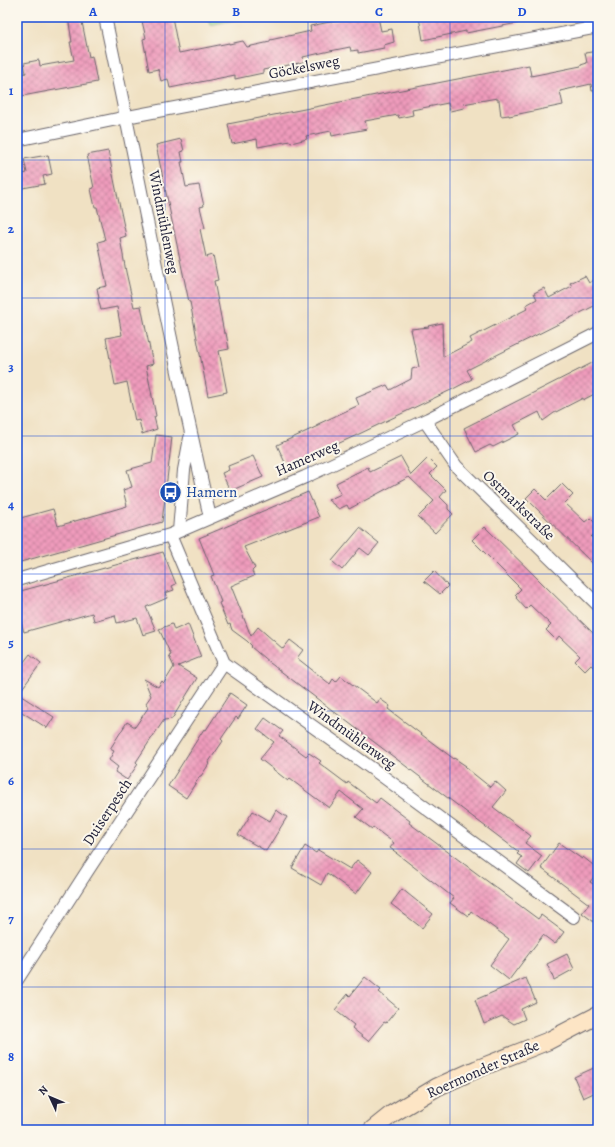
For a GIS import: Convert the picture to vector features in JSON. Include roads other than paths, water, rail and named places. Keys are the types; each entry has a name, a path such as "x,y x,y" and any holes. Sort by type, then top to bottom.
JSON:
{"main road":[{"name":"Roermonder Straße","path":"372,1130 392,1114 437,1087 477,1069 548,1041 598,1015"}],"street":[{"name":"Windmühlenweg","path":"105,17 127,117 191,434 210,517"},
{"name":"Göckelsweg","path":"17,140 127,117 598,27"},
{"name":"Hamerweg","path":"17,580 174,533 305,477 425,421 598,334"},
{"name":"Ostmarkstraße","path":"425,421 456,466 598,604"},
{"name":"Windmühlenweg","path":"191,434 174,533 224,663 381,775 574,917"},
{"name":"Duiserpesch","path":"17,980 224,663"}],"place":[{"name":"Hamern","path":"171,492"}]}
